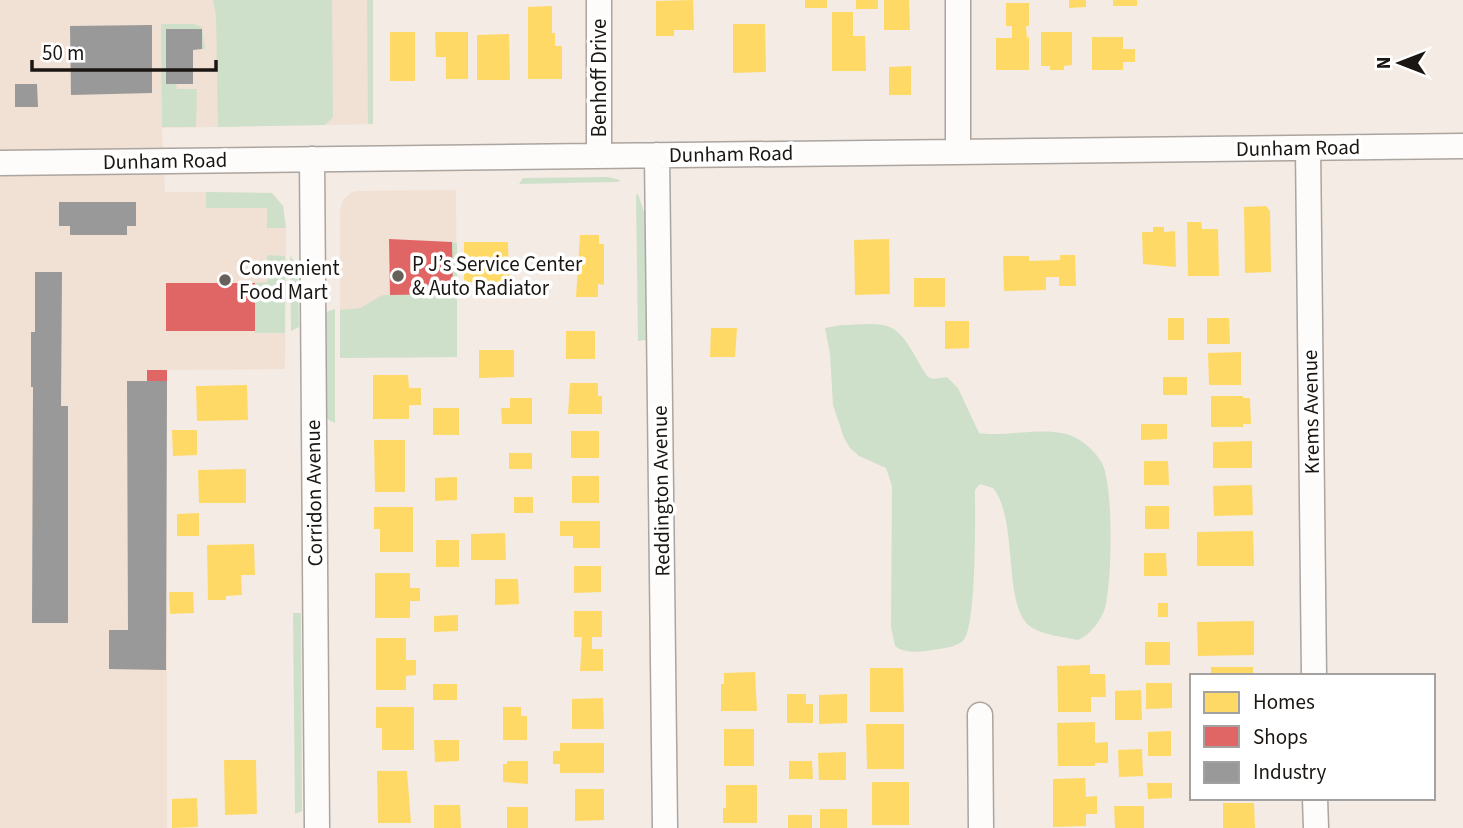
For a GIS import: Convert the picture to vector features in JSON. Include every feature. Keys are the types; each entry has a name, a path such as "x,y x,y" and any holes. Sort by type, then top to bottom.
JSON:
{"street":[{"name":"Benhoff Drive","path":"598,0 599,156"},
{"path":"958,0 958,152"},
{"name":"Dunham Road","path":"0,163 1463,146"},
{"name":"Krems Avenue","path":"1308,148 1314,674"},
{"name":"Reddington Avenue","path":"657,155 665,828"},
{"name":"Corridon Avenue","path":"312,159 317,828"},
{"path":"980,715 981,828"},
{"path":"1315,800 1316,828"}],"shaded area":[{"path":"0,0 373,0 373,124 162,128 165,192 272,193 283,206 286,228 285,369 167,370 167,828 0,828"},
{"name":"P J’s Service Center & Auto Radiator","path":"456,190 457,357 340,358 340,210 343,200 352,192 359,191"}],"green space":[{"path":"213,0 332,0 333,117 325,125 218,127 216,16"},
{"path":"367,0 373,0 373,124 368,124"},
{"path":"161,24 194,24 202,27 205,49 202,49 202,29 166,30 166,84 176,84 177,89 197,89 196,127 162,127"},
{"path":"608,177 620,180 519,184 523,178"},
{"path":"206,192 272,193 283,206 286,228 267,228 267,208 206,208"},
{"path":"638,194 645,215 646,340 638,341 636,195"},
{"path":"452,242 457,243 457,357 340,358 340,310 360,308 383,295 452,294"},
{"path":"267,255 285,256 285,333 255,333 255,283 268,282"},
{"path":"290,256 298,266 299,327 291,331"},
{"path":"335,309 335,423 327,419 326,312"},
{"path":"876,324 894,329 906,341 928,377 947,377 958,388 979,433 1061,433 1073,436 1096,455 1102,463 1109,492 1110,557 1105,608 1091,631 1078,640 1047,634 1031,627 1022,617 1016,602 1006,520 1001,502 993,488 980,484 975,490 973,594 968,632 963,641 948,647 918,652 895,646 891,627 892,486 886,468 859,456 850,448 833,405 830,354 825,328"},
{"path":"293,613 301,613 302,811 295,814"}],"building: Homes":[{"path":"693,0 694,30 674,30 674,36 656,36 656,1"},
{"path":"805,0 827,0 827,8 805,8"},
{"path":"856,0 878,0 878,9 856,9"},
{"path":"884,0 909,0 910,30 884,30"},
{"path":"1069,0 1086,0 1086,7 1069,8"},
{"path":"1113,0 1137,0 1137,6 1113,6"},
{"path":"1006,3 1029,3 1029,26 1026,26 1027,38 1029,37 1029,70 996,70 996,38 1012,38 1012,26 1006,26"},
{"path":"552,6 555,46 562,46 562,79 528,79 528,7"},
{"path":"832,12 853,12 853,36 865,36 866,71 832,71"},
{"path":"733,24 765,24 766,72 733,73"},
{"path":"390,32 415,32 415,81 390,81"},
{"path":"435,32 468,32 468,79 446,79 446,57 436,57"},
{"path":"1041,32 1072,32 1072,65 1064,66 1064,70 1050,70 1050,66 1041,66"},
{"path":"509,34 510,80 477,80 477,35"},
{"path":"1092,37 1123,37 1123,49 1135,49 1135,62 1123,62 1123,70 1092,70"},
{"path":"911,66 911,95 889,95 889,67"},
{"path":"1266,206 1270,211 1271,272 1245,273 1244,207"},
{"path":"1187,222 1201,222 1202,229 1218,229 1219,276 1188,276"},
{"path":"1153,227 1164,227 1164,232 1175,231 1176,267 1143,264 1142,232 1153,232"},
{"path":"580,235 599,235 599,244 604,244 604,285 598,284 598,297 576,297"},
{"path":"889,239 890,294 855,295 854,240"},
{"path":"464,242 508,242 509,282 464,282"},
{"path":"1060,255 1075,255 1076,286 1059,286 1059,277 1046,277 1046,290 1004,291 1003,256 1029,256 1029,261 1060,260"},
{"path":"914,278 945,278 945,307 914,307"},
{"path":"1168,318 1184,318 1184,340 1168,340"},
{"path":"1207,318 1229,318 1230,344 1207,344"},
{"path":"945,321 969,321 969,348 945,349"},
{"path":"711,328 737,328 735,357 710,357"},
{"path":"566,331 595,331 595,359 566,359"},
{"path":"479,350 514,350 514,377 479,378"},
{"path":"1241,352 1241,385 1209,385 1208,353"},
{"path":"373,375 408,375 409,388 421,388 421,405 409,405 409,419 373,419"},
{"path":"1163,377 1187,377 1187,395 1163,395"},
{"path":"570,383 598,383 598,396 602,396 602,414 568,414"},
{"path":"247,385 248,420 197,421 196,386"},
{"path":"1211,396 1250,398 1251,424 1243,424 1243,427 1211,427"},
{"path":"510,398 532,398 532,424 502,424 501,408 510,408"},
{"path":"433,408 459,408 459,435 433,435"},
{"path":"1141,424 1167,424 1167,439 1141,440"},
{"path":"172,430 197,430 197,455 173,456"},
{"path":"571,431 599,431 599,458 571,458"},
{"path":"374,440 405,440 405,492 375,492"},
{"path":"1252,441 1252,468 1213,468 1213,442"},
{"path":"509,453 532,453 532,469 509,469"},
{"path":"1144,461 1168,461 1169,485 1144,485"},
{"path":"246,469 246,503 199,503 198,470"},
{"path":"572,476 599,476 599,503 572,503"},
{"path":"457,477 457,500 435,501 435,478"},
{"path":"1252,485 1253,515 1214,516 1213,486"},
{"path":"514,497 533,497 533,513 514,513"},
{"path":"1145,506 1169,506 1169,529 1145,529"},
{"path":"374,507 413,507 413,552 380,552 380,529 374,529"},
{"path":"199,513 199,536 177,536 177,514"},
{"path":"560,521 600,521 600,548 573,548 573,536 560,536"},
{"path":"1253,531 1254,566 1197,566 1197,532"},
{"path":"505,533 506,560 471,560 471,534"},
{"path":"436,540 459,540 459,567 436,567"},
{"path":"254,544 255,575 241,575 242,595 226,596 226,600 208,600 207,545"},
{"path":"1144,553 1166,553 1167,576 1144,576"},
{"path":"574,566 601,566 601,592 574,593"},
{"path":"375,573 410,573 410,588 420,588 420,601 410,601 410,618 375,618"},
{"path":"495,579 518,579 519,604 495,605"},
{"path":"169,592 193,592 194,613 170,614"},
{"path":"1158,603 1168,603 1168,617 1158,617"},
{"path":"574,611 602,611 602,637 592,637 592,649 603,649 603,671 580,671 582,637 574,637"},
{"path":"458,615 458,631 434,632 434,616"},
{"path":"1254,621 1254,655 1198,656 1197,622"},
{"path":"376,638 406,638 406,660 416,660 416,675 406,676 406,690 376,690"},
{"path":"1145,642 1170,642 1170,665 1145,665"},
{"path":"1090,665 1090,674 1105,674 1106,697 1091,697 1091,712 1058,712 1057,666"},
{"path":"1211,667 1253,667 1253,674 1211,674"},
{"path":"870,668 903,668 904,712 870,712"},
{"path":"755,672 757,711 721,711 721,684 724,684 724,673"},
{"path":"1146,683 1172,683 1172,708 1146,709"},
{"path":"433,684 457,684 457,700 433,700"},
{"path":"1141,690 1142,720 1115,720 1115,691"},
{"path":"787,694 806,694 806,704 813,704 813,723 787,723"},
{"path":"847,694 847,723 819,724 819,695"},
{"path":"603,698 604,729 572,729 572,699"},
{"path":"376,707 414,707 414,750 382,750 382,728 376,728"},
{"path":"503,707 521,707 521,716 527,716 527,740 503,740"},
{"path":"1095,722 1095,743 1108,742 1108,763 1095,763 1095,766 1058,766 1057,723"},
{"path":"866,724 904,724 904,769 867,769"},
{"path":"724,729 754,729 754,766 724,766"},
{"path":"1171,731 1171,756 1148,756 1148,732"},
{"path":"434,740 459,740 459,761 435,762"},
{"path":"560,743 604,743 604,773 560,773 560,764 553,764 553,751 560,751"},
{"path":"1142,749 1143,776 1119,777 1118,750"},
{"path":"846,752 846,780 819,780 818,753"},
{"path":"224,760 256,760 257,814 225,815"},
{"path":"507,761 528,761 528,784 503,782 503,764 507,764"},
{"path":"789,761 812,761 813,779 789,779"},
{"path":"377,771 407,771 411,823 378,823"},
{"path":"1085,778 1086,797 1097,796 1097,814 1086,814 1086,826 1053,827 1053,779"},
{"path":"872,782 909,782 909,825 872,825"},
{"path":"1147,783 1172,783 1172,798 1148,799"},
{"path":"726,785 757,785 757,823 723,823"},
{"path":"575,789 604,789 604,820 575,821"},
{"path":"197,798 198,827 172,828 172,799"},
{"path":"1223,803 1254,803 1255,828 1223,828"},
{"path":"434,805 460,805 461,828 434,828"},
{"path":"1114,806 1144,806 1144,828 1115,828"},
{"path":"507,807 528,807 528,828 507,828"},
{"path":"820,809 847,809 847,828 820,828"},
{"path":"788,815 812,815 812,828 788,828"}],"building: Shops":[{"path":"389,239 452,242 453,294 390,295"},
{"path":"166,283 255,283 255,331 166,331"},
{"path":"147,370 167,370 167,381 147,381"}],"building: Industry":[{"path":"152,25 152,93 71,95 70,26"},
{"path":"166,29 202,29 202,49 193,50 193,84 166,84"},
{"path":"15,84 37,84 38,107 15,107"},
{"path":"59,202 136,202 136,226 127,226 127,235 70,235 70,226 59,226"},
{"path":"35,272 62,272 61,406 68,406 68,623 32,623 31,332 35,332"},
{"path":"127,381 167,381 166,670 109,669 109,630 128,630"}],"place":[{"name":"P J’s Service Center & Auto Radiator","path":"398,276"},
{"name":"Convenient Food Mart","path":"225,280"}]}
